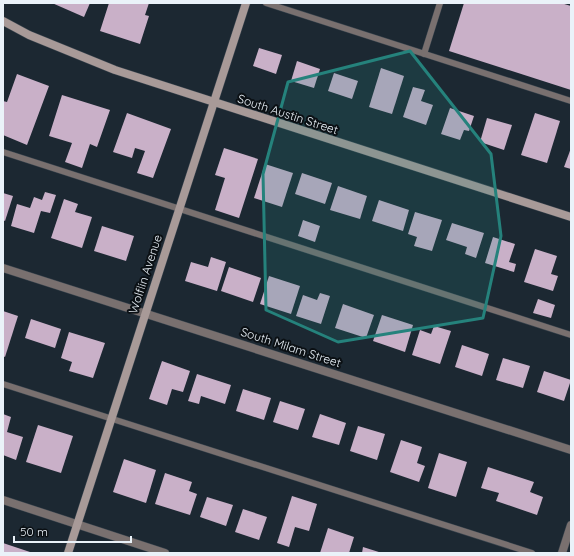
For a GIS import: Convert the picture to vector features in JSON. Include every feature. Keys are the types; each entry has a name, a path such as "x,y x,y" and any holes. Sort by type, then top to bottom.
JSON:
{"street":[{"name":"Wolflin Avenue","path":"68,553 246,3"},
{"name":"South Austin Street","path":"3,21 29,35 84,59 571,217"},
{"name":"South Milam Street","path":"3,268 571,450"},
{"path":"3,500 165,553"},
{"path":"562,553 571,524"}],"lane":[{"path":"266,3 571,101"},
{"path":"424,54 440,3"},
{"path":"3,152 571,335"},
{"path":"3,384 532,553"}],"highlighted area":[{"path":"410,51 491,154 501,236 483,318 338,342 266,310 263,174 288,82"}],"building":[{"path":"52,3 90,3 84,17"},
{"path":"109,3 149,3 145,15 149,16 140,44 100,31"},
{"path":"464,3 561,3 571,6 571,90 449,51"},
{"path":"259,48 282,55 276,74 253,66"},
{"path":"297,61 320,69 314,88 291,81"},
{"path":"381,68 404,76 392,114 369,107"},
{"path":"334,73 358,81 352,99 328,91"},
{"path":"17,74 49,86 27,145 3,135 3,101 7,102"},
{"path":"413,87 425,90 421,101 433,105 426,125 403,117"},
{"path":"62,95 110,110 97,147 90,144 82,168 65,162 72,143 49,136"},
{"path":"450,108 474,116 469,131 464,130 460,140 441,134"},
{"path":"127,113 171,129 153,178 137,173 145,151 135,148 132,158 113,152"},
{"path":"535,113 560,121 547,163 521,155"},
{"path":"487,118 512,125 504,150 480,142"},
{"path":"224,148 258,159 239,218 215,210 225,178 215,175"},
{"path":"571,148 571,169 564,167"},
{"path":"265,164 293,173 282,207 254,198"},
{"path":"302,173 332,183 325,204 295,194"},
{"path":"338,186 367,196 360,219 330,210"},
{"path":"45,192 56,195 50,213 41,211 34,233 11,226 17,204 30,208 34,197 42,200"},
{"path":"3,193 13,196 5,221 3,220"},
{"path":"64,199 78,204 75,212 92,217 82,248 51,238"},
{"path":"379,200 409,210 403,231 372,221"},
{"path":"415,212 442,220 432,251 414,246 417,237 408,234"},
{"path":"303,220 320,226 315,242 298,236"},
{"path":"452,223 484,233 476,258 465,254 467,247 446,240"},
{"path":"102,226 134,236 126,261 94,251"},
{"path":"493,237 515,244 509,262 516,264 514,272 485,263"},
{"path":"535,249 557,256 551,274 558,276 553,291 524,282"},
{"path":"211,257 226,262 217,291 185,281 191,262 208,267"},
{"path":"229,267 261,278 253,302 221,291"},
{"path":"269,276 300,286 291,314 260,304"},
{"path":"320,293 330,296 321,324 296,316 303,295 317,300"},
{"path":"538,299 555,305 551,318 533,313"},
{"path":"343,304 374,315 366,338 335,328"},
{"path":"3,311 18,316 5,357 3,356"},
{"path":"382,315 413,325 405,352 373,341"},
{"path":"31,319 61,329 55,348 25,338"},
{"path":"434,326 451,331 440,364 412,355 420,330 431,334"},
{"path":"69,332 105,343 93,378 69,371 72,362 61,358"},
{"path":"462,345 489,354 482,376 455,367"},
{"path":"503,358 530,366 523,388 496,380"},
{"path":"162,361 190,371 183,392 172,389 167,405 149,399"},
{"path":"544,371 571,380 564,401 537,392"},
{"path":"197,374 231,385 225,404 201,396 199,404 188,401"},
{"path":"243,389 271,398 264,420 236,411"},
{"path":"280,401 305,409 298,430 273,422"},
{"path":"3,414 11,417 7,432 23,437 16,460 3,455"},
{"path":"320,414 346,423 339,445 312,437"},
{"path":"38,425 73,436 61,473 26,462"},
{"path":"358,426 385,434 377,460 350,451"},
{"path":"401,440 422,447 417,463 425,466 419,482 390,472"},
{"path":"439,453 467,462 456,497 428,488"},
{"path":"124,459 156,470 146,503 113,492"},
{"path":"488,467 534,482 530,492 543,497 537,515 496,501 499,493 481,488"},
{"path":"165,473 192,482 189,491 197,494 190,515 155,504"},
{"path":"292,496 317,504 309,531 295,527 289,547 277,543"},
{"path":"207,497 233,505 226,526 200,517"},
{"path":"243,509 267,517 259,540 235,532"},
{"path":"328,528 354,537 349,553 320,553"},
{"path":"3,543 33,553 3,553"},
{"path":"363,547 382,553 362,553"}]}
